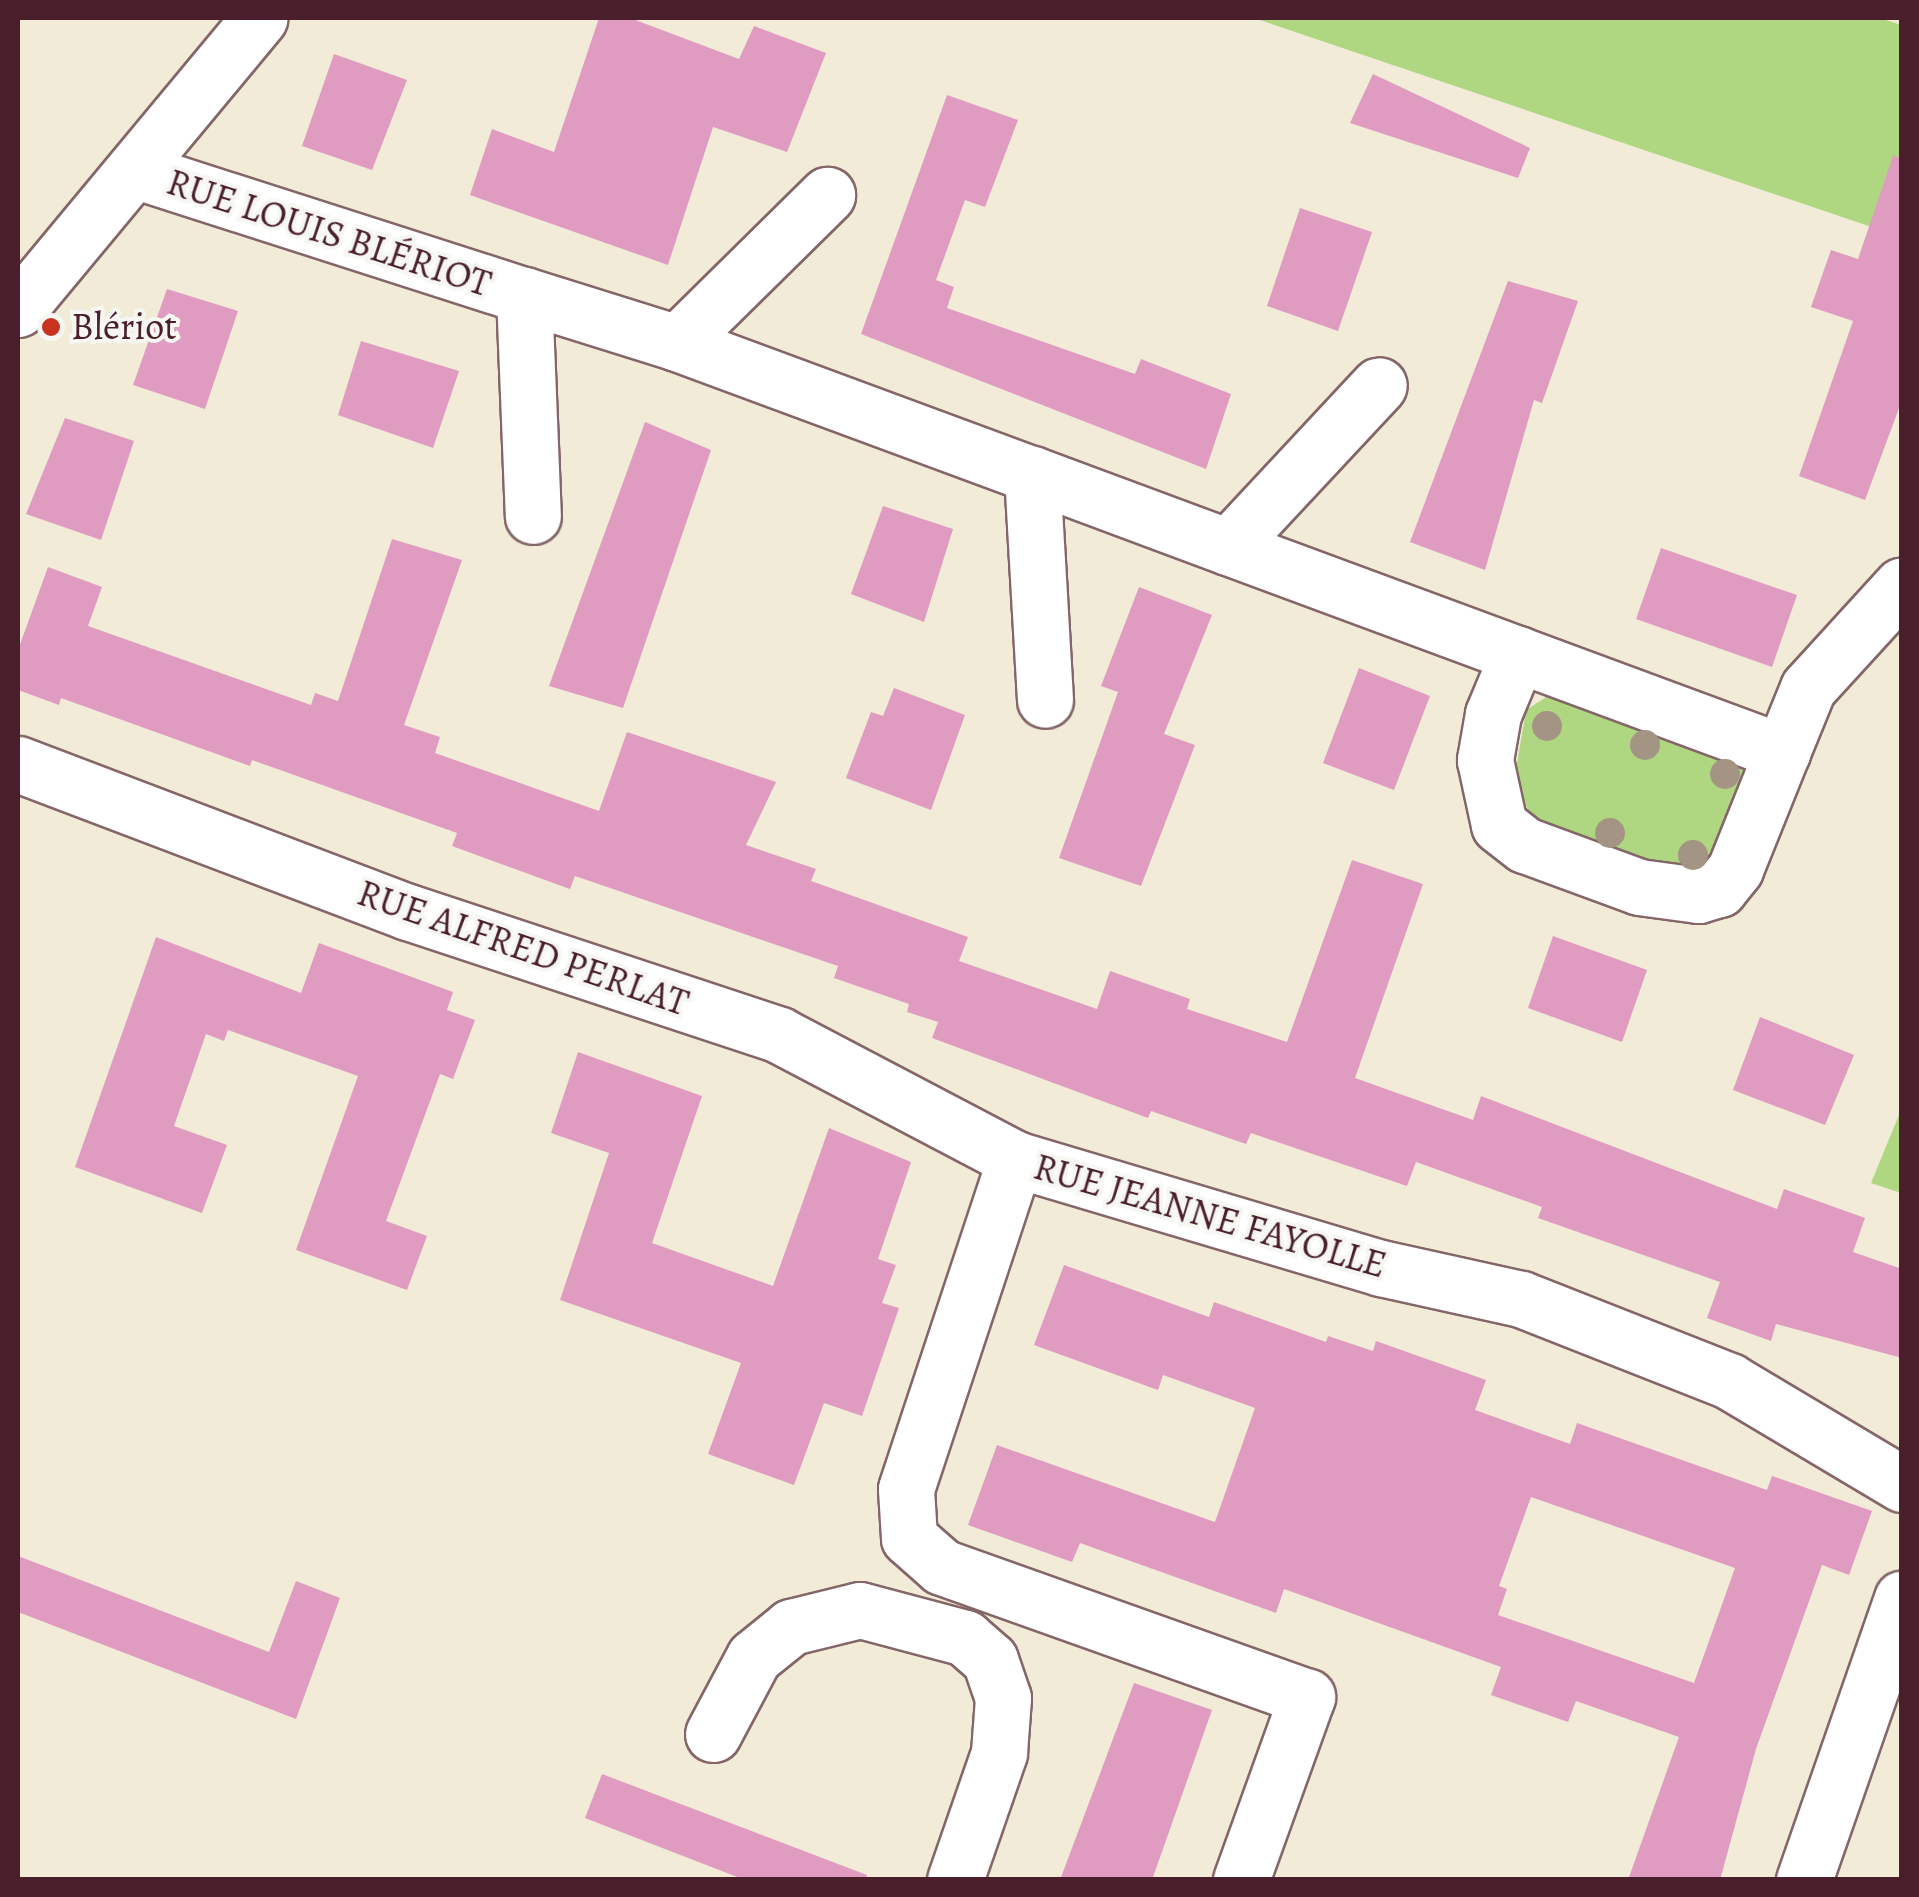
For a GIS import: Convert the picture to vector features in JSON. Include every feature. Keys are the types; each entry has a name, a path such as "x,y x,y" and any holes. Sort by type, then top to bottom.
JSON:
{"street":[{"path":"18,310 260,18"},
{"name":"RUE LOUIS BLÉRIOT","path":"134,170 677,342 1782,752"},
{"path":"677,342 827,195"},
{"name":"RUE LOUIS BLÉRIOT","path":"524,295 533,516"},
{"path":"1228,547 1379,385"},
{"path":"1032,474 1045,700"},
{"path":"1518,654 1493,714 1485,760 1498,825 1524,845 1639,888 1698,895 1719,888 1735,869 1808,688 1902,585"},
{"name":"RUE ALFRED PERLAT","path":"18,764 408,912 779,1034 1015,1159"},
{"name":"RUE JEANNE FAYOLLE","path":"1241,1880 1307,1696 942,1566 909,1538 906,1489 1015,1159 1382,1268 1520,1299 1729,1381 1902,1484"},
{"path":"1804,1880 1902,1598"},
{"path":"713,1734 754,1657 791,1626 860,1610 965,1638 990,1660 1003,1698 999,1753 956,1880"}],"green space":[{"path":"1254,18 1880,18 1901,25 1901,237"},
{"path":"1554,692 1742,761 1745,772 1712,856 1683,870 1664,870 1534,822 1514,781 1526,710"},
{"path":"1901,1110 1902,1193 1871,1183"}],"building":[{"path":"599,18 630,18 739,59 754,26 826,53 787,152 713,127 668,265 470,195 492,129 554,152"},
{"path":"334,54 407,80 372,170 302,146"},
{"path":"1373,74 1530,148 1518,178 1350,123"},
{"path":"947,95 1018,120 985,207 965,200 936,280 954,287 947,308 1135,374 1141,359 1231,394 1206,469 861,334"},
{"path":"1893,156 1902,158 1902,400 1865,500 1799,476 1853,321 1811,307 1831,250 1858,259"},
{"path":"1300,208 1372,232 1338,331 1267,306"},
{"path":"1508,281 1578,301 1542,403 1534,400 1485,570 1410,542"},
{"path":"167,289 238,311 205,409 133,385"},
{"path":"361,341 459,371 433,448 338,415"},
{"path":"65,418 134,441 101,540 26,514"},
{"path":"645,422 711,450 623,708 549,686"},
{"path":"883,506 953,529 924,622 851,594"},
{"path":"392,539 462,560 404,725 440,737 435,753 599,811 627,732 776,782 746,845 816,869 811,881 968,937 959,961 1097,1009 1110,971 1190,999 1187,1009 1287,1042 1352,860 1423,884 1355,1078 1473,1120 1481,1096 1777,1209 1784,1189 1865,1218 1853,1252 1902,1269 1902,1358 1776,1324 1771,1341 1707,1318 1720,1282 1538,1218 1542,1207 1416,1162 1407,1186 1251,1133 1246,1144 1151,1111 1148,1118 932,1038 938,1022 907,1012 909,1004 834,978 838,966 575,876 570,889 452,846 457,833 252,760 250,766 61,698 59,705 18,690 18,650 48,567 102,587 88,626 311,705 315,693 338,701"},
{"path":"1661,548 1797,595 1772,667 1636,619"},
{"path":"1139,587 1212,615 1164,734 1195,745 1141,886 1059,858 1118,692 1101,686"},
{"path":"1359,668 1430,696 1394,790 1323,763"},
{"path":"894,688 965,715 931,810 846,778 871,712 883,716"},
{"path":"1553,936 1647,970 1622,1042 1528,1008"},
{"path":"156,937 301,993 319,943 453,992 447,1010 475,1020 453,1079 440,1074 386,1221 427,1236 407,1290 296,1250 358,1076 228,1030 224,1041 206,1034 174,1126 227,1145 202,1213 75,1167"},
{"path":"1760,1017 1854,1055 1825,1125 1733,1090"},
{"path":"578,1052 702,1096 652,1243 773,1286 829,1128 911,1162 878,1259 896,1265 882,1303 899,1308 862,1416 824,1403 794,1485 708,1454 741,1363 560,1300 609,1153 551,1133"},
{"path":"1064,1265 1209,1317 1214,1302 1326,1342 1328,1336 1373,1351 1376,1341 1486,1380 1475,1410 1570,1444 1577,1423 1767,1490 1772,1476 1872,1511 1849,1575 1822,1565 1756,1749 1720,1880 1628,1880 1679,1737 1576,1701 1568,1722 1491,1695 1501,1667 1284,1589 1276,1613 1080,1543 1072,1562 968,1525 997,1445 1215,1522 1255,1408 1163,1375 1158,1390 1034,1345","holes":["1531,1497 1735,1568 1694,1683 1498,1615 1507,1589 1499,1586"]},
{"path":"18,1556 269,1652 296,1581 340,1598 296,1719 18,1612"},
{"path":"1134,1683 1212,1710 1152,1880 1060,1880"},
{"path":"602,1774 867,1875 866,1880 745,1880 585,1818"}],"place":[{"name":"Blériot","path":"51,327"}]}
